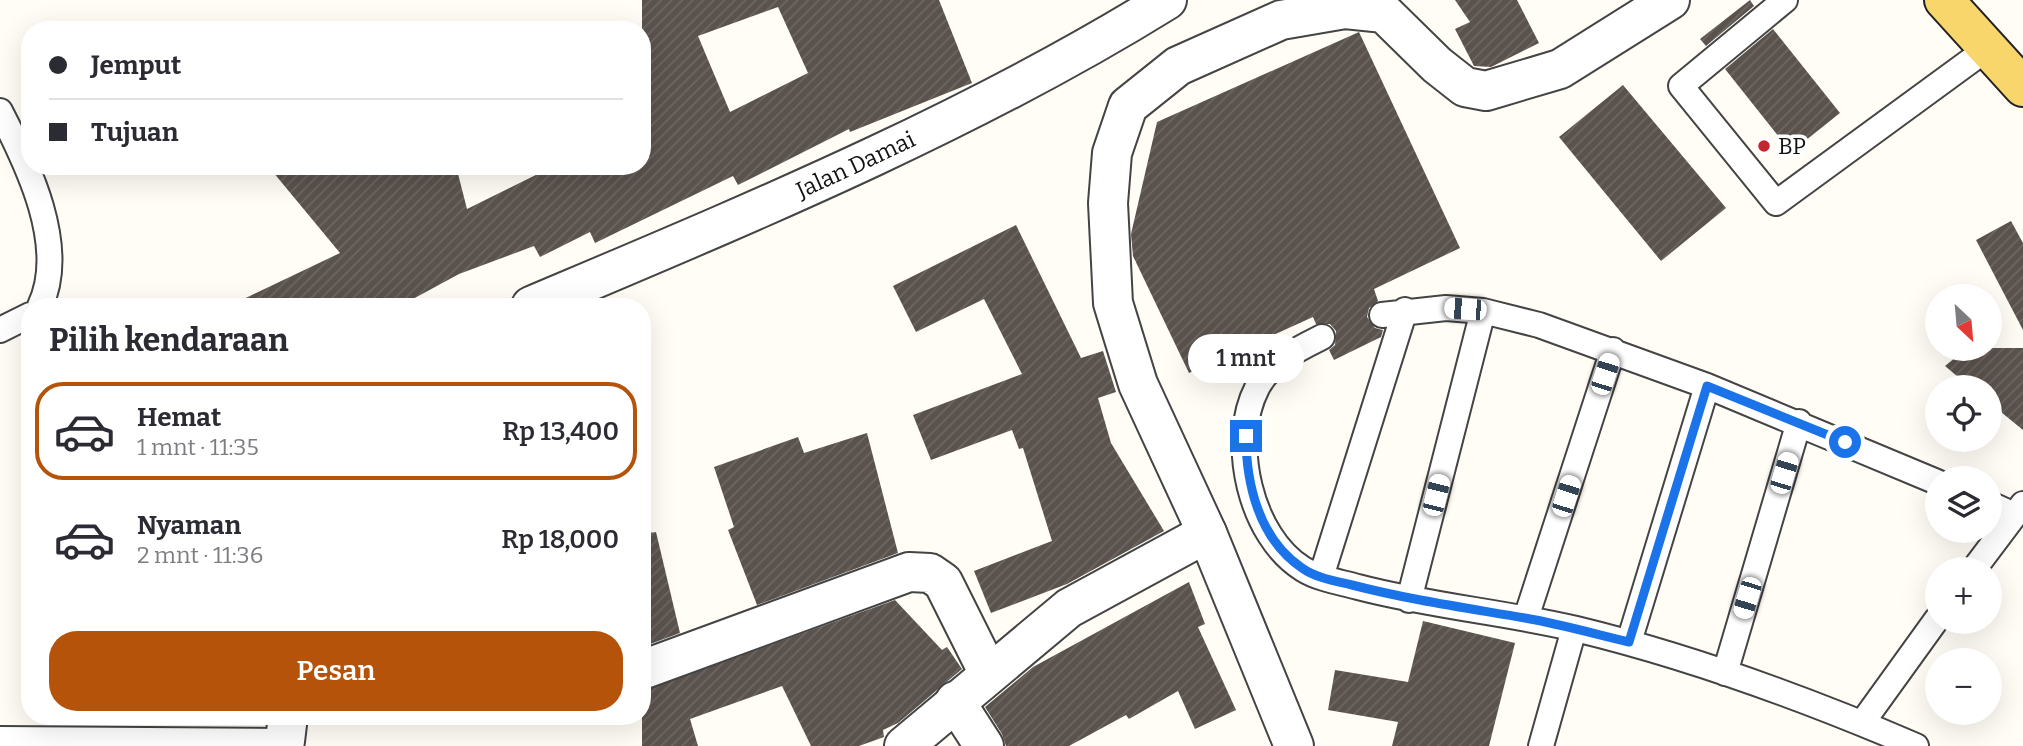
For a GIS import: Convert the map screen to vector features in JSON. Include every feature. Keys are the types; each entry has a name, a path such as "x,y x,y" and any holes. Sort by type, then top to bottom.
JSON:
{"main road":[{"path":"1944,0 2023,87"}],"street":[{"name":"Jalan Damai","path":"550,298 728,222 992,98 1167,0"},
{"path":"1294,746 1207,533 1138,384 1113,303 1109,191 1112,153 1128,106 1178,66 1281,20 1345,9 1384,13 1437,65 1465,88 1486,91 1560,69 1670,0"},
{"path":"904,746 1069,608 1207,533"},
{"path":"651,667 909,572 930,573 943,582 989,674"},
{"path":"955,701 984,746"}],"lane":[{"path":"1785,0 1681,86 1776,203 1987,48"},
{"path":"0,111 21,151"},
{"path":"30,175 41,204 50,266 44,298"},
{"path":"1321,577 1394,313 1446,308 1483,310 1539,325 1613,350 1799,422 1925,477"},
{"path":"1409,600 1483,310"},
{"path":"0,330 21,320"},
{"path":"1322,337 1274,365 1257,386 1248,410 1246,465 1251,485 1267,529 1290,559 1321,577 1409,600 1526,618 1629,642 1725,673 1862,723 1916,746"},
{"path":"1526,618 1613,350"},
{"path":"1629,642 1707,386"},
{"path":"1725,673 1799,422"},
{"path":"1983,557 2018,509"},
{"path":"1541,746 1574,628"},
{"path":"1862,723 1927,634"},
{"path":"0,739 286,734"}],"building":[{"path":"642,0 939,0 972,83 850,132 849,129 738,185 733,176 595,243 590,232 540,257 534,246 459,274 415,298 246,298 340,253 275,175 458,175 467,209 536,175 651,175 651,21 642,21","holes":["778,7 808,73 730,112 698,36"]},
{"path":"1455,0 1517,0 1539,43 1491,67 1474,66 1455,29 1470,22"},
{"path":"1750,0 1754,6 1706,46 1700,39"},
{"path":"1773,29 1840,113 1791,152 1725,69"},
{"path":"1359,32 1460,248 1374,289 1378,301 1369,308 1367,317 1375,328 1383,330 1381,337 1334,360 1329,350 1335,345 1336,331 1330,324 1316,324 1313,317 1189,373 1133,256 1131,234 1157,122"},
{"path":"1623,85 1726,208 1661,261 1559,137"},
{"path":"2011,221 2023,243 2023,330 2002,290 2002,284 1999,284 1976,240"},
{"path":"1016,225 1081,358 1103,351 1116,392 1098,398 1111,443 1164,531 1067,584 991,613 974,571 1052,541 1023,448 1019,449 1012,430 931,460 913,415 1022,374 984,299 916,332 893,286"},
{"path":"2002,348 2023,348 2023,430 2002,413 2002,375 1956,375 1945,366 1951,361 2002,361"},
{"path":"867,433 898,553 757,605 728,530 734,527 714,467 798,437 804,453"},
{"path":"656,532 680,633 651,644 651,533"},
{"path":"1189,582 1205,624 1198,627 1236,710 1195,729 1178,691 1129,719 1126,715 1069,746 1006,746 1002,734 985,707 1033,667"},
{"path":"895,600 942,650 947,647 962,669 898,723 883,730 884,737 859,746 811,746 782,686 690,719 698,746 642,746 642,725 651,725 651,688"},
{"path":"1423,621 1515,643 1489,746 1392,746 1398,722 1328,710 1335,670 1408,682"}],"place":[{"name":"BP","path":"1764,146"}],"route":[{"path":"1246,436 1246,465 1259,513 1278,545 1290,559 1304,569 1321,577 1409,600 1526,618 1629,642 1707,386 1845,442"}]}
